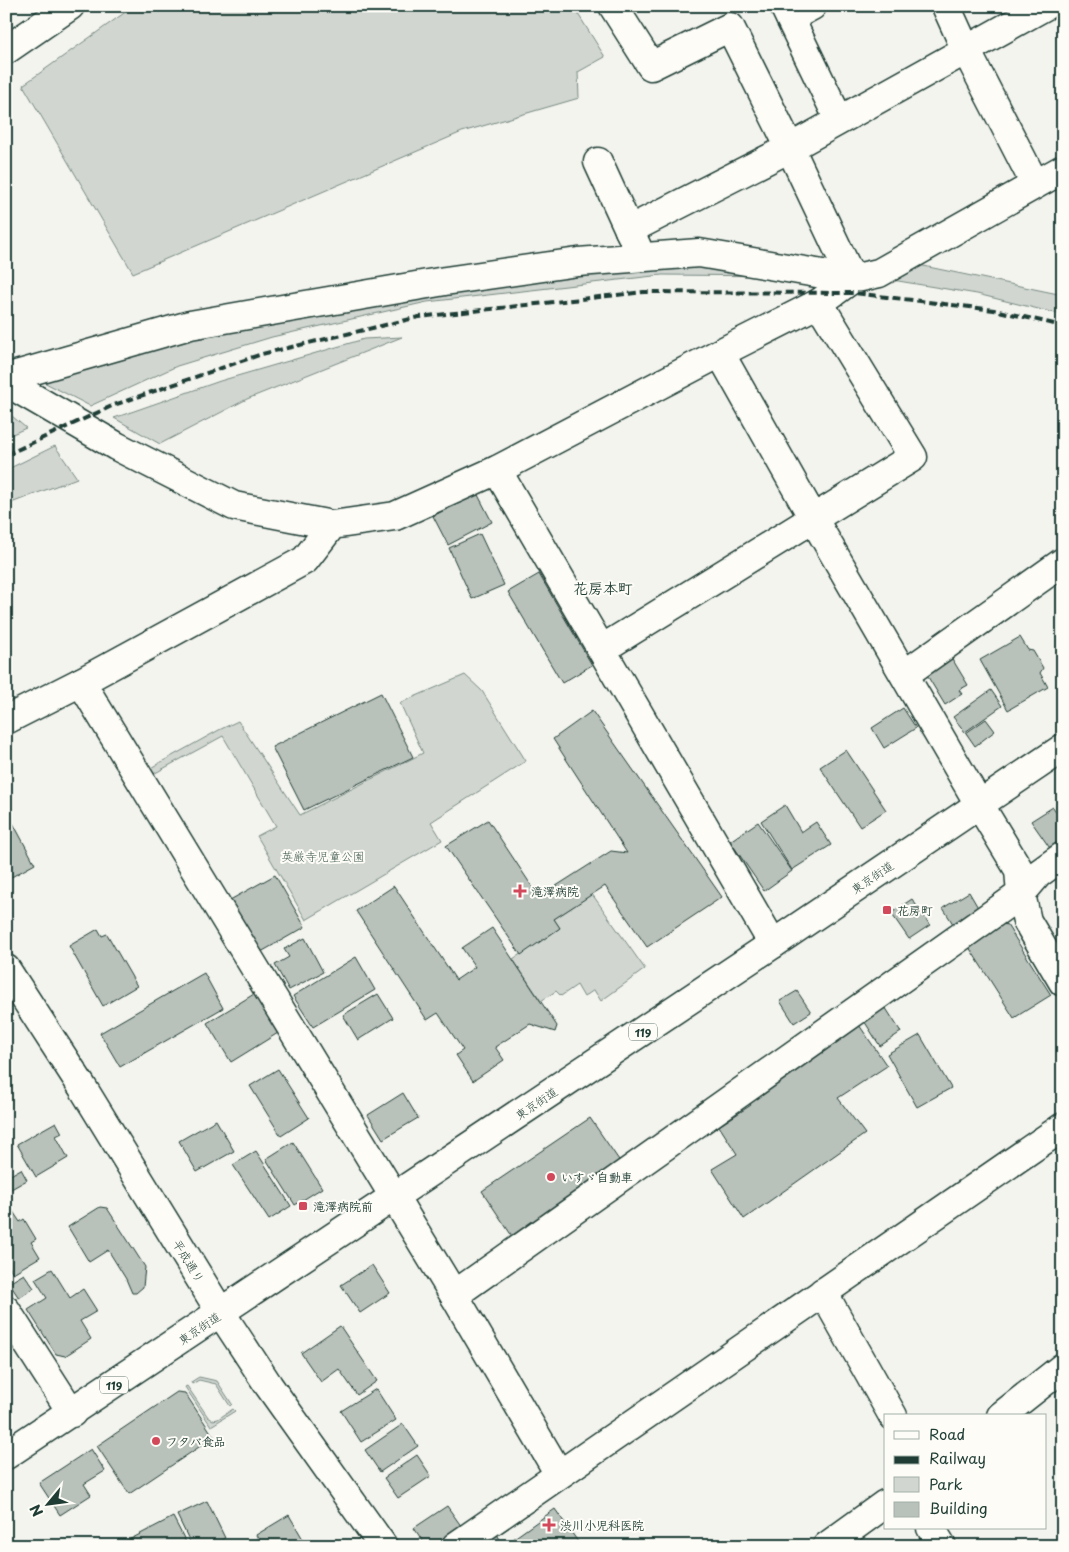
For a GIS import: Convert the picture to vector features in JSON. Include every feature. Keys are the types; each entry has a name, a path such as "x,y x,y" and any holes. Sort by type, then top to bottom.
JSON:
{"main road":[{"path":"613,6 651,66 730,27 852,279"},
{"path":"946,6 966,50 1035,184"},
{"path":"629,230 790,148 1045,6"},
{"path":"6,50 69,7"},
{"path":"795,10 839,120"},
{"path":"598,162 642,257"},
{"path":"6,378 190,325 445,281 578,262 699,253 852,279 879,273 1063,168"},
{"path":"6,382 116,446 234,506 332,525 395,516 498,470 819,303 852,279"},
{"path":"602,649 913,458 819,303"},
{"path":"720,353 813,518 1019,870 1021,894 1027,921 1063,982"},
{"path":"498,470 773,944"},
{"path":"6,720 81,682 305,560 332,525"},
{"path":"905,674 1063,562"},
{"path":"81,682 454,1295 559,1474"},
{"name":"東京街道","path":"6,1455 394,1198 1063,748"},
{"path":"454,1295 1021,894 1038,874 1063,856"},
{"name":"平成通り","path":"6,969 83,1088 221,1313 269,1386 383,1546"},
{"path":"456,1546 1063,1127"},
{"path":"823,1292 893,1414"},
{"path":"6,1310 72,1413"},
{"path":"1004,1414 1063,1367"},
{"path":"827,1546 884,1505"},
{"path":"932,1530 942,1546"}],"green space":[{"path":"134,6 573,6 605,57 578,72 579,98 462,132 133,273 23,85"},
{"path":"703,264 788,276 662,275 427,302 272,337 177,366 90,406 32,376 191,332 454,286"},
{"path":"914,264 1063,295 1063,315 977,294 886,279"},
{"path":"402,337 247,399 160,444 114,418 220,381 364,339"},
{"path":"6,411 26,428 6,437"},
{"path":"55,446 77,478 6,505 6,470"},
{"name":"英厳寺児童公園","path":"465,675 482,691 526,761 431,822 442,840 306,920 257,836 276,826 223,736 148,777 145,771 238,721 300,815 423,753 400,703"},
{"path":"592,894 645,969 601,1001 594,990 584,997 577,985 561,996 556,991 541,1001 513,959 560,928 554,919"},
{"path":"199,1377 217,1381 232,1404 230,1406 216,1384 199,1380 192,1384 191,1382"},
{"path":"187,1386 208,1417 213,1420 218,1419 233,1409 235,1411 211,1426 185,1387"}],"building":[{"path":"477,493 492,522 448,545 433,516"},
{"path":"480,534 504,585 472,599 449,548"},
{"path":"539,574 592,665 562,683 508,592"},
{"path":"1020,637 1028,650 1033,651 1043,668 1040,673 1048,687 1008,710 980,660"},
{"path":"948,652 968,685 959,690 962,694 945,705 922,667"},
{"path":"991,690 1002,706 965,732 953,717"},
{"path":"381,693 413,757 304,810 272,747"},
{"path":"903,708 916,728 884,748 872,728"},
{"path":"592,711 722,897 647,947 605,886 554,919 560,928 521,955 446,846 488,820 539,897 611,851 627,853 553,739"},
{"path":"986,719 995,731 975,746 966,733"},
{"path":"846,750 886,810 860,827 820,767"},
{"path":"1063,801 1063,816 1056,806"},
{"path":"785,805 801,832 816,822 831,845 792,870 761,821"},
{"path":"1053,807 1063,822 1063,849 1054,854 1031,821"},
{"path":"758,822 792,871 764,891 730,841"},
{"path":"13,823 35,864 6,880 6,826"},
{"path":"275,875 305,927 261,952 230,900"},
{"path":"394,886 456,980 475,967 462,948 492,928 557,1026 555,1032 530,1024 495,1047 504,1060 473,1081 456,1055 463,1050 438,1013 427,1020 356,911"},
{"path":"969,892 980,911 955,927 943,908"},
{"path":"912,899 930,925 909,939 891,913"},
{"path":"999,923 1007,925 1051,995 1014,1018 967,944"},
{"path":"98,929 102,936 107,934 137,986 103,1006 69,946"},
{"path":"305,938 323,972 289,990 275,965 289,957 284,949"},
{"path":"356,957 375,990 313,1027 293,996"},
{"path":"204,973 223,1008 120,1067 100,1033"},
{"path":"797,991 811,1012 794,1023 780,1001"},
{"path":"254,994 278,1033 231,1062 207,1023"},
{"path":"378,994 393,1018 358,1040 343,1015"},
{"path":"882,1002 901,1032 880,1046 861,1016"},
{"path":"857,1022 887,1066 838,1098 865,1134 744,1219 712,1169 737,1154 719,1126 751,1105 747,1100"},
{"path":"920,1035 951,1088 917,1107 887,1054"},
{"path":"278,1069 309,1118 281,1136 250,1086"},
{"path":"403,1093 418,1118 383,1139 368,1115"},
{"name":"いすゞ自動車","path":"590,1118 621,1163 512,1236 482,1191"},
{"path":"216,1120 234,1151 197,1172 179,1141"},
{"path":"56,1122 62,1133 56,1136 68,1158 36,1177 17,1144"},
{"path":"293,1142 322,1188 295,1205 266,1159"},
{"path":"256,1151 291,1206 269,1220 233,1165"},
{"path":"21,1169 27,1180 6,1192 6,1176"},
{"path":"100,1207 107,1208 145,1267 143,1287 136,1293 132,1293 126,1279 108,1250 89,1262 68,1227"},
{"path":"12,1210 20,1222 24,1219 36,1239 31,1242 40,1257 13,1273 6,1262 6,1214"},
{"path":"372,1265 390,1293 360,1313 341,1285"},
{"path":"52,1269 70,1298 83,1289 97,1311 80,1321 91,1339 65,1356 56,1354 28,1310 47,1298 35,1279"},
{"path":"24,1274 34,1288 19,1298 9,1283"},
{"path":"340,1326 377,1381 357,1395 339,1369 321,1382 301,1353"},
{"path":"376,1389 396,1420 361,1442 341,1411"},
{"name":"フタバ食品","path":"177,1392 185,1393 214,1437 129,1494 97,1446"},
{"path":"403,1424 418,1446 380,1472 365,1450"},
{"path":"91,1449 105,1471 84,1484 91,1495 60,1515 39,1483"},
{"path":"417,1455 431,1476 398,1498 384,1478"},
{"path":"207,1501 225,1538 210,1546 192,1546 177,1515"},
{"path":"447,1506 464,1530 440,1546 426,1546 414,1528"},
{"name":"渋川小児科医院","path":"555,1509 581,1546 513,1546 510,1541"},
{"path":"289,1515 307,1546 262,1546 256,1535"},
{"path":"173,1517 188,1546 124,1546 123,1543"},
{"path":"495,1531 504,1546 472,1546"}],"railway":[{"path":"6,455 114,405 262,354 419,317 644,292 854,293 994,310 1063,326"}],"place":[{"name":"滝澤病院","path":"520,891"},
{"name":"花房町","path":"887,910"},
{"name":"いすゞ自動車","path":"551,1177"},
{"name":"滝澤病院前","path":"303,1206"},
{"name":"フタバ食品","path":"156,1441"},
{"name":"渋川小児科医院","path":"549,1525"}],"district":[{"name":"花房本町","path":"603,587"}]}
